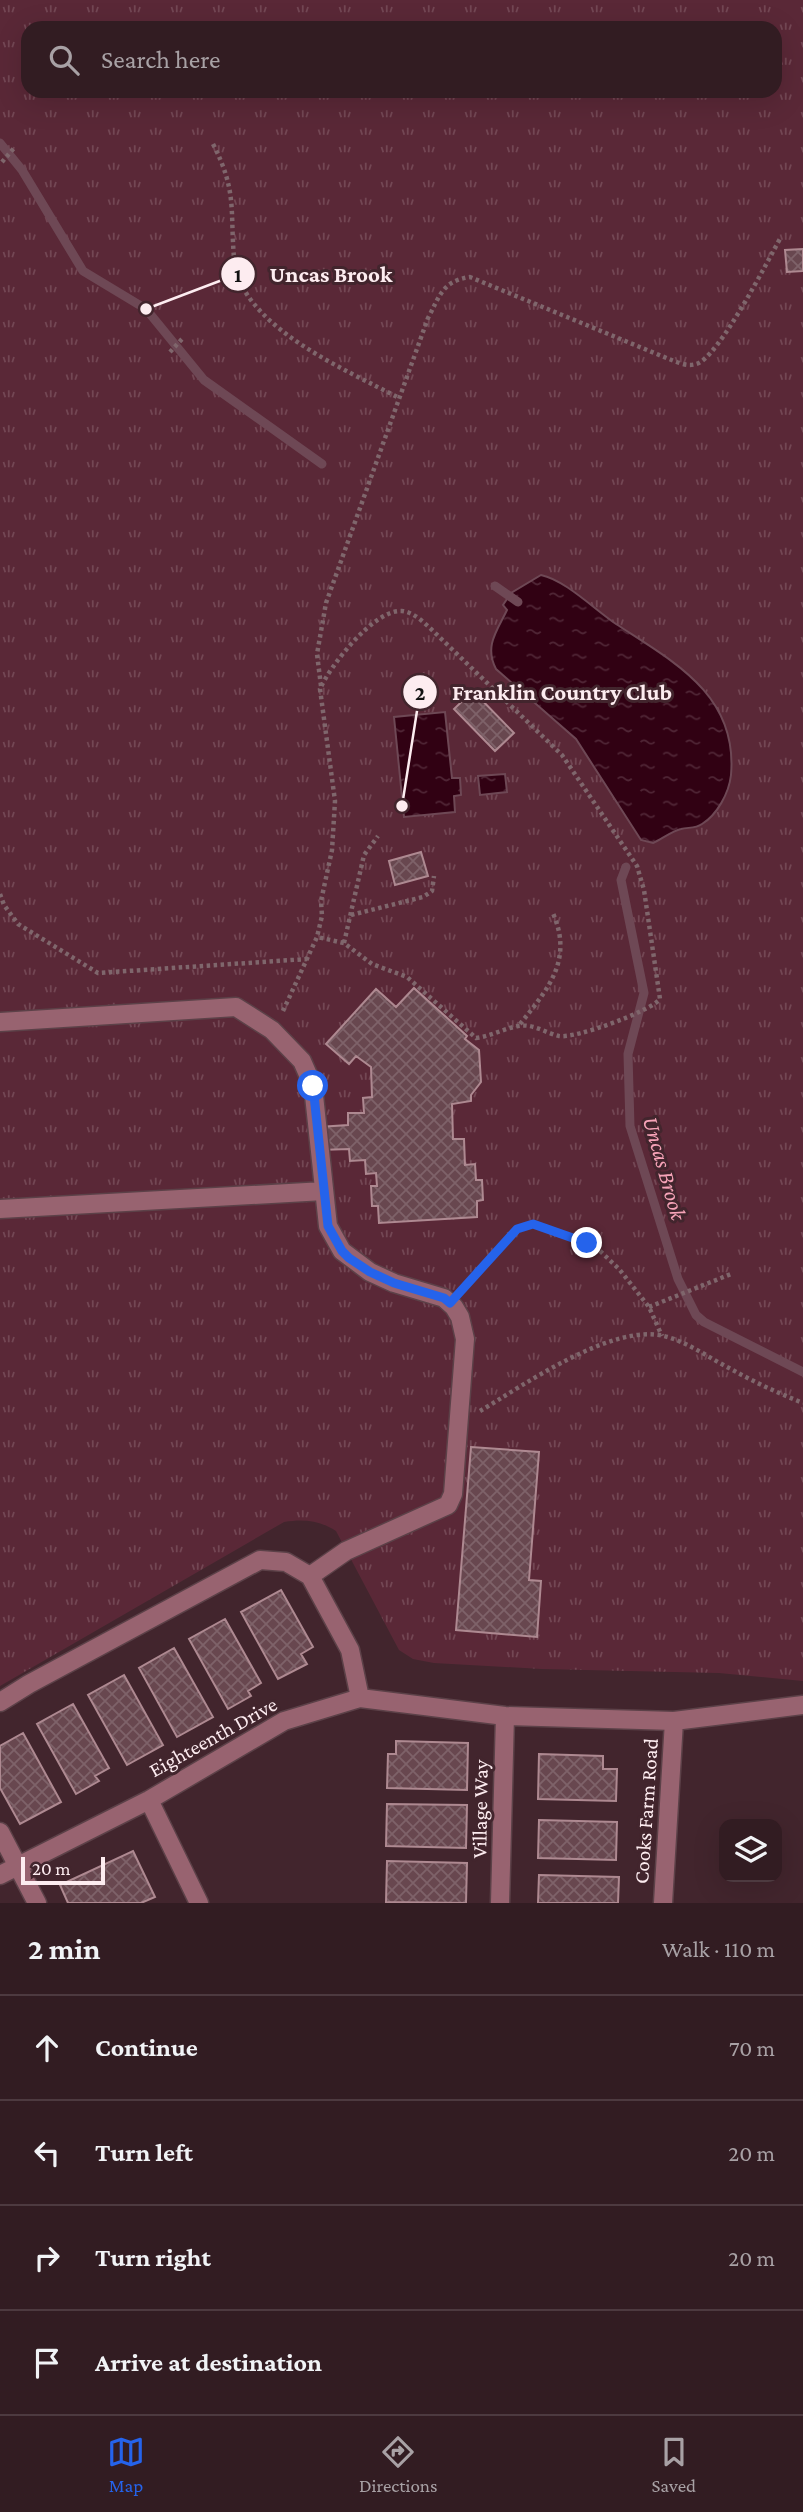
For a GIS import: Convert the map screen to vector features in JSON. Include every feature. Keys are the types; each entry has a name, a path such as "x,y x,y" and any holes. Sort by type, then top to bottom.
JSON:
{"street":[{"path":"0,1022 236,1007 274,1031 302,1061 313,1086 328,1226 342,1251 349,1258 394,1283 444,1298 460,1317 464,1330 453,1494 448,1505 346,1551 310,1576"},
{"path":"0,1209 324,1191"},
{"path":"0,1702 260,1560 286,1562 310,1576 350,1650 360,1698"},
{"name":"Eighteenth Drive","path":"0,1875 149,1800 284,1721 360,1698 505,1716"},
{"name":"Cooks Farm Road","path":"505,1716 674,1721 803,1704"},
{"name":"Village Way","path":"500,1903 505,1716"},
{"name":"Cooks Farm Road","path":"663,1903 674,1721"},
{"path":"149,1800 199,1903"},
{"path":"0,1832 37,1903"}],"path":[{"path":"214,144 231,188 234,261 251,303 289,335 344,369 399,398"},
{"path":"2,162 14,148"},
{"path":"274,1031 317,937 322,916 321,901 332,850 335,802 317,654 326,603 428,318 442,292 454,279 470,277 669,359 695,365 705,360 720,342 781,237"},
{"path":"170,352 182,339"},
{"path":"317,937 344,943 372,964 407,978 476,1038 491,1036 520,1025 561,1037 574,1036 657,1004 660,999 644,890 637,866 562,755 416,616 401,611 381,617 345,650 321,686"},
{"path":"344,943 363,855 378,836"},
{"path":"351,915 423,897 432,891 434,876"},
{"path":"0,894 18,925 98,973 307,959"},
{"path":"520,1025 550,988 558,965 560,934 552,911"},
{"path":"450,1303 517,1229 533,1224 575,1237 599,1250 619,1269 649,1307 662,1336"},
{"path":"649,1307 731,1274"},
{"path":"458,1424 573,1356 636,1335 662,1336 690,1346 733,1371 803,1403"}],"green space":[{"path":"0,0 803,0 803,1681 719,1673 542,1669 434,1663 413,1659 399,1650 336,1531 311,1521 284,1522 0,1686"}],"water":[{"path":"541,575 560,583 680,667 713,702 724,723 730,747 731,775 721,803 713,815 702,824 678,830 653,843 641,840 576,739 496,669 491,653 496,632 507,610 503,605 511,593"},
{"path":"445,712 452,778 460,778 461,795 454,796 455,812 404,817 394,717"},
{"path":"505,774 507,792 480,795 478,776"}],"building":[{"path":"803,249 803,271 787,272 785,250"},
{"path":"473,691 514,733 495,751 454,709"},
{"path":"421,852 428,876 395,885 389,861"},
{"path":"414,988 479,1050 481,1082 471,1095 471,1101 452,1104 453,1139 464,1139 465,1165 475,1164 476,1180 482,1180 483,1200 477,1201 477,1217 379,1223 378,1206 372,1206 371,1186 377,1186 376,1173 366,1174 365,1160 350,1161 349,1149 320,1150 319,1127 348,1125 348,1113 364,1113 363,1098 372,1097 371,1067 356,1056 349,1064 326,1044 376,989 396,1007"},
{"path":"471,1447 539,1452 529,1580 541,1581 537,1637 456,1630"},
{"path":"281,1590 313,1647 301,1654 307,1664 278,1679 241,1612"},
{"path":"225,1619 261,1683 248,1691 251,1696 228,1709 189,1639"},
{"path":"174,1648 213,1717 177,1737 139,1668"},
{"path":"124,1675 163,1745 127,1765 88,1695"},
{"path":"73,1704 109,1768 95,1776 99,1781 76,1794 37,1724"},
{"path":"23,1733 61,1802 20,1824 0,1788 0,1746"},
{"path":"396,1741 468,1743 467,1790 387,1788 388,1754 396,1754"},
{"path":"539,1754 603,1756 603,1769 617,1769 616,1801 538,1799"},
{"path":"387,1804 467,1805 466,1848 386,1846"},
{"path":"539,1820 617,1822 616,1860 538,1858"},
{"path":"133,1851 155,1897 141,1903 68,1903 60,1885"},
{"path":"387,1861 467,1863 466,1903 386,1902"},
{"path":"539,1875 619,1877 618,1903 538,1903"}],"waterway":[{"name":"Uncas Brook","path":"0,143 22,170 83,271 146,309 204,380 322,464"},
{"name":"Uncas Brook","path":"495,586 518,602"},
{"name":"Uncas Brook","path":"626,867 621,880 644,993 628,1054 630,1126 678,1279 696,1315 704,1322 803,1372"}],"place":[{"name":"Uncas Brook","path":"146,309"},
{"name":"Franklin Country Club","path":"402,806"}],"route":[{"path":"313,1086 328,1226 342,1251 370,1272 394,1283 444,1298 450,1303 517,1229 533,1224 587,1243"}]}
